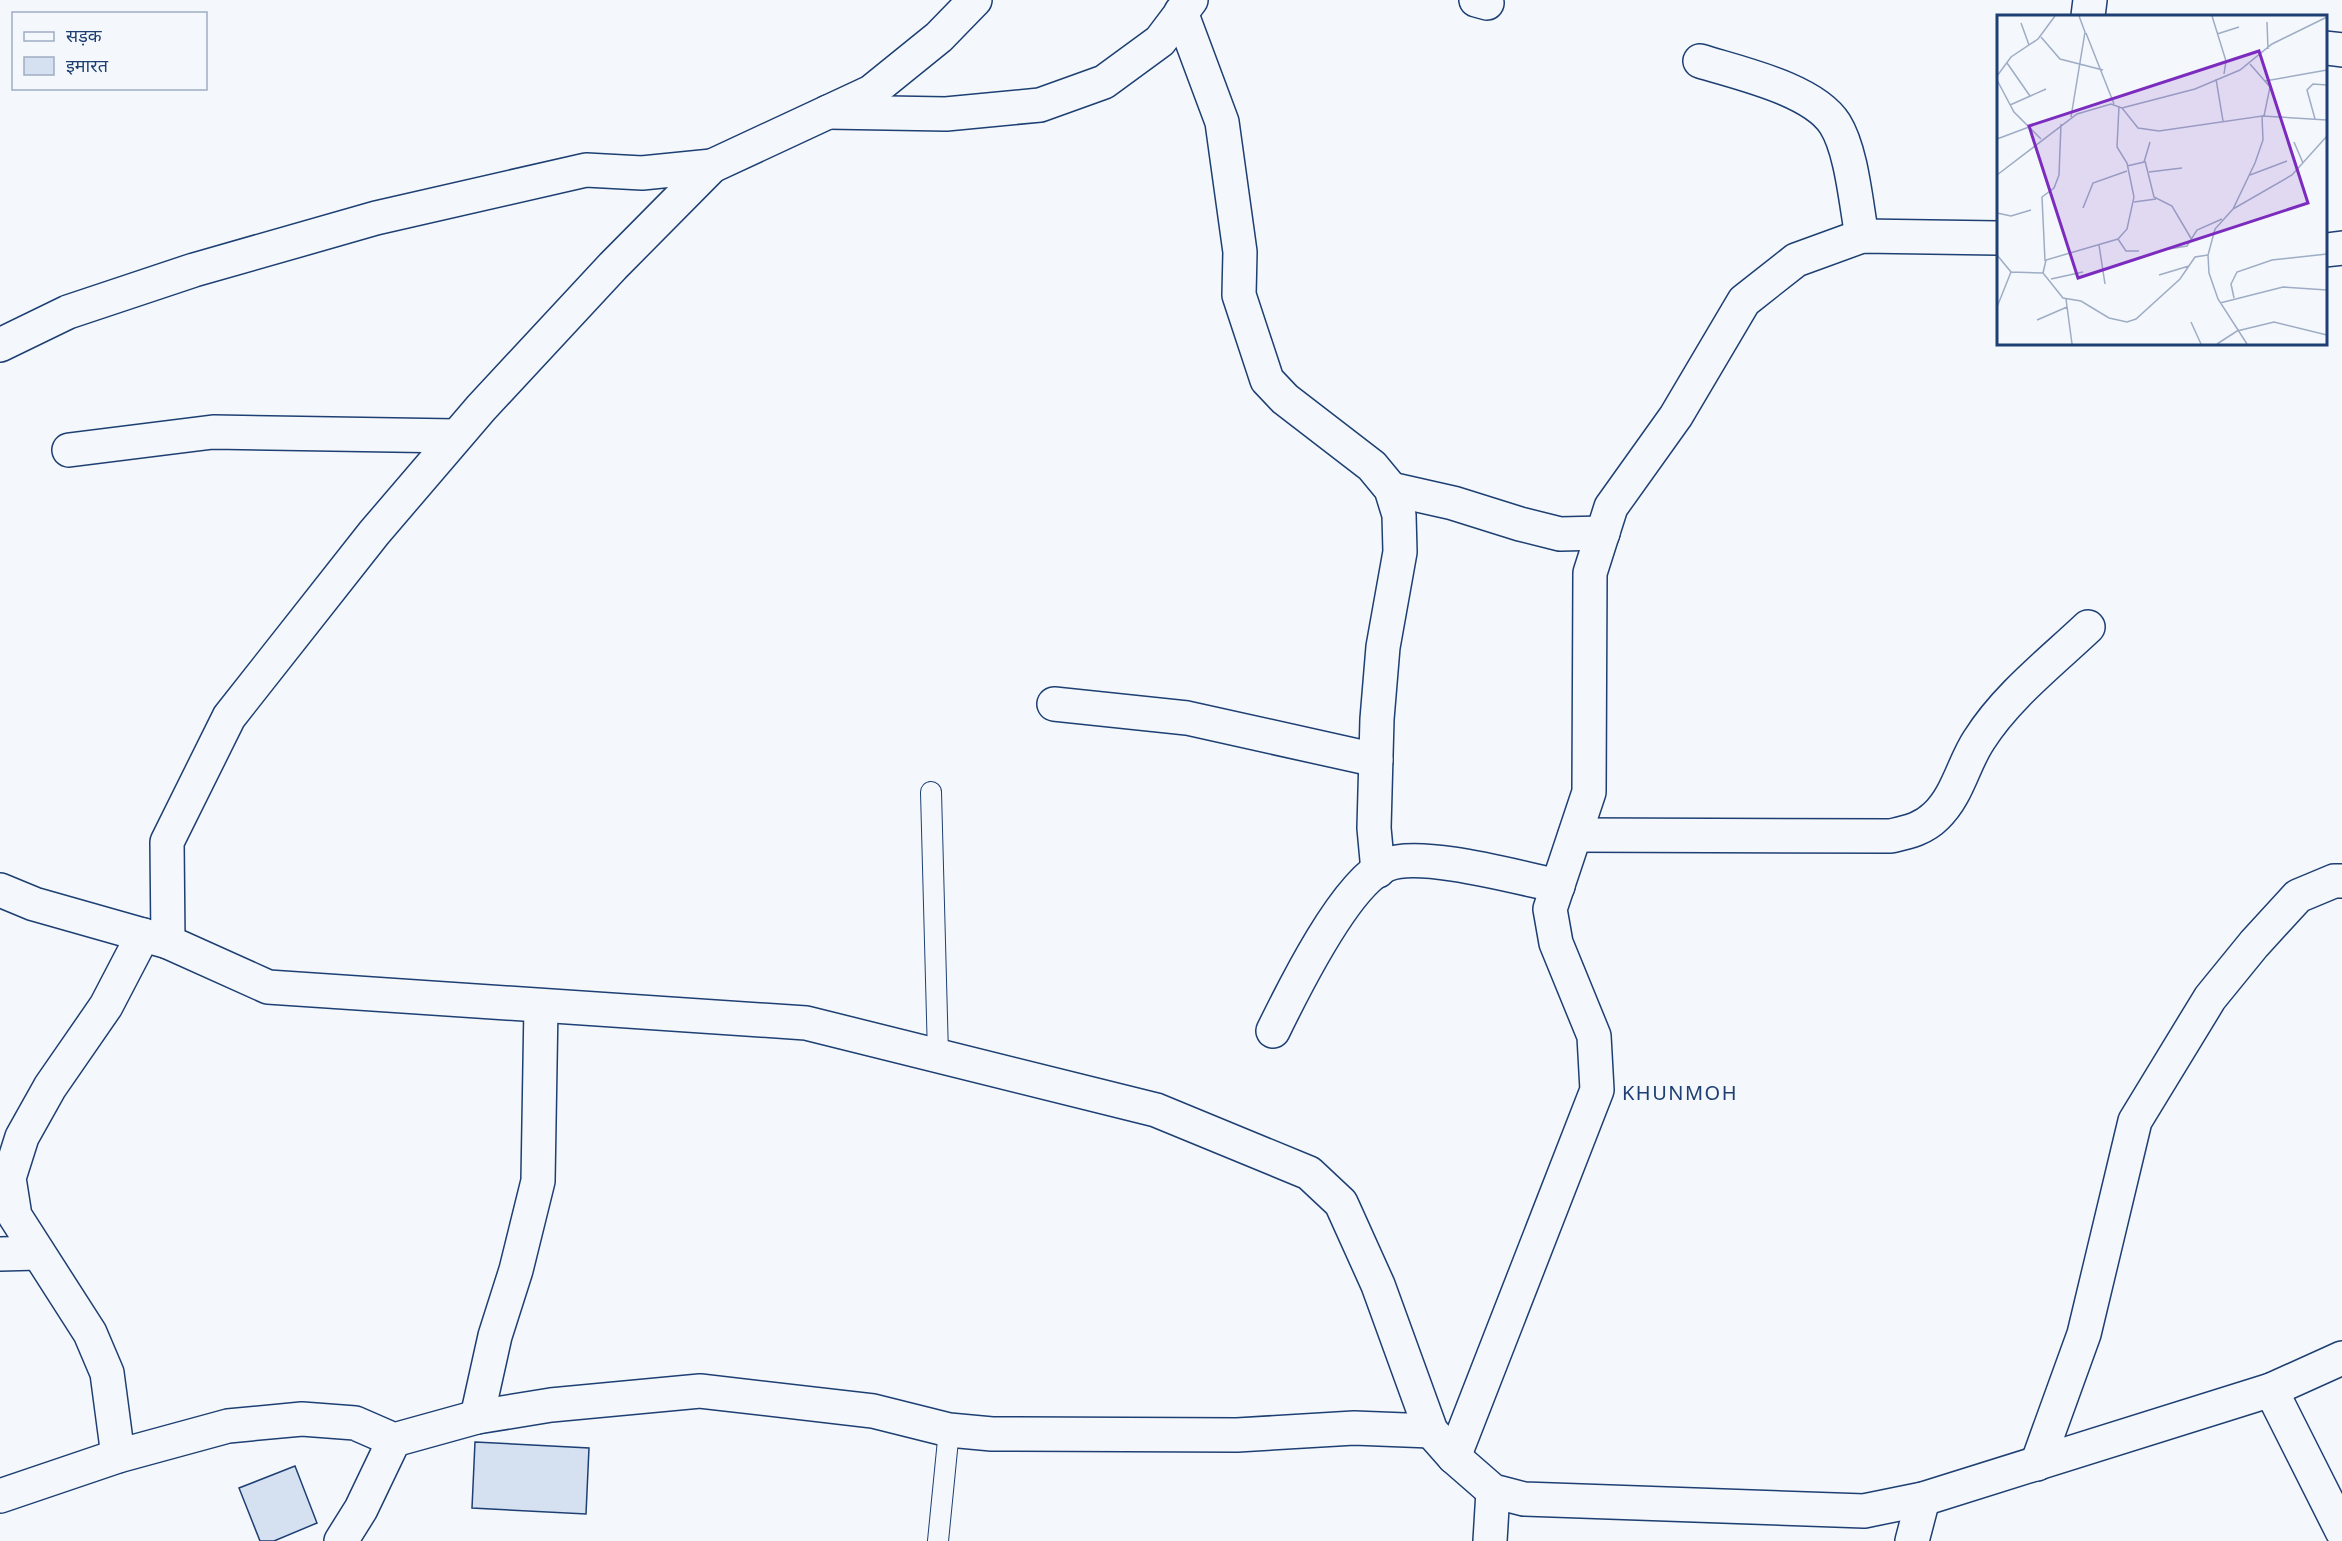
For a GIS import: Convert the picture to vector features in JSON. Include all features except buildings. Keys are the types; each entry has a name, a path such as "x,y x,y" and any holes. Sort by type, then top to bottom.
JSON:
{"street":[{"path":"0,345 68,312 194,270 376,218 586,170 642,173 712,166 871,92 939,37 975,0"},
{"path":"2088,15 2090,0"},
{"path":"828,112 946,114 1040,105 1104,82 1160,41 1186,6"},
{"path":"1186,6 1222,122 1240,252 1239,295 1267,380 1285,399 1372,466 1391,489 1399,515 1400,552 1383,647 1376,760 1374,828 1378,871"},
{"path":"2327,48 2342,50"},
{"path":"1700,61 1761,80 1822,108 1836,125 1846,153 1862,236"},
{"path":"118,1456 107,1373 90,1333 15,1216 9,1178 22,1137 50,1087 155,938 167,842 229,717 374,533 456,436 614,266 712,166"},
{"path":"1454,1457 1597,1090 1594,1036 1556,943 1551,909 1588,792 1590,573 1611,507 1676,416 1744,302 1796,260 1862,236 1997,238"},
{"path":"2327,250 2342,248"},
{"path":"69,450 213,432 456,436"},
{"path":"1391,489 1453,502 1520,524 1560,534 1603,533"},
{"path":"1575,835 1891,836 1920,829 1937,816 1955,789 1979,740 2010,702 2088,627"},
{"path":"1054,704 1187,718 1376,760"},
{"path":"1273,1031 1308,960 1365,880 1387,865 1432,861 1558,886"},
{"path":"2037,1464 2084,1334 2135,1121 2210,998 2254,944 2298,896 2334,881 2342,881"},
{"path":"0,890 34,904 155,938 268,987 806,1023 1156,1110 1309,1173 1341,1203 1378,1285 1431,1431 1454,1457 1493,1491 1524,1499 1864,1511 1923,1499 2271,1390 2342,1358"},
{"path":"477,1417 495,1335 516,1269 538,1181 542,1006"},
{"path":"0,1254 38,1253"},
{"path":"2271,1390 2342,1530"},
{"path":"0,1496 118,1456 228,1426 302,1419 355,1423 394,1440 477,1417 550,1405 700,1391 873,1411 949,1430 992,1434 1215,1434 1354,1428 1431,1431"},
{"path":"341,1541 361,1509 394,1440"},
{"path":"1490,1541 1493,1491"},
{"path":"1912,1541 1923,1499"}],"lane":[{"path":"931,792 938,1055"},
{"path":"938,1541 949,1430"}],"district":[{"name":"KHUNMOH","path":"1680,1093"}]}
